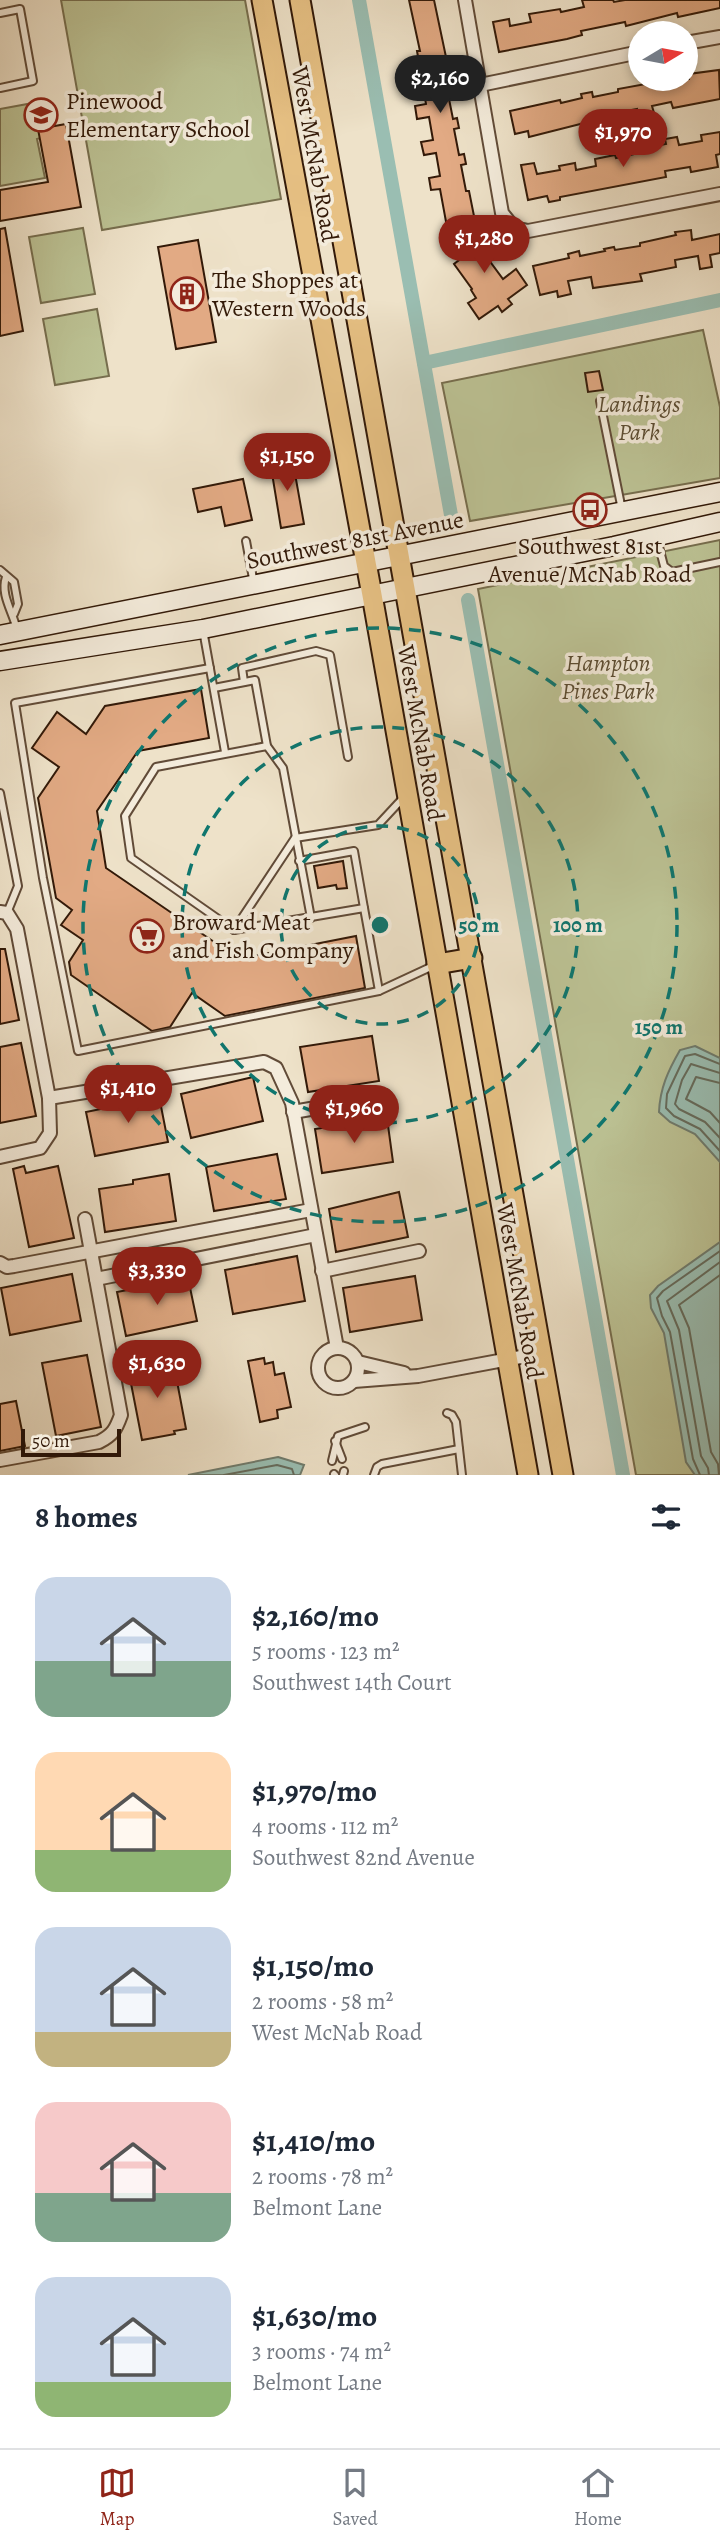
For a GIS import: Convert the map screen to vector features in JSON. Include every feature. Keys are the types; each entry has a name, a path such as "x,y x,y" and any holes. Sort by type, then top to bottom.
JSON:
{"main road":[{"name":"West McNab Road","path":"262,0 372,595 528,1475"},
{"name":"West McNab Road","path":"300,0 401,556 562,1475"},
{"path":"437,964 472,958"}],"street":[{"path":"465,0 502,213 514,228 528,231 720,194"},
{"path":"698,41 720,37"},
{"path":"480,85 628,54"},
{"name":"Southwest 81st Avenue","path":"9,634 720,492"},
{"path":"0,661 203,629 720,522"},
{"path":"0,1157 40,1148 50,1133 48,1098 17,929 3,913"},
{"path":"48,1098 264,1062 276,1068 293,1112 337,1348"},
{"path":"293,1112 385,1096"},
{"path":"0,1263 6,1267 14,1266 311,1210"},
{"path":"0,1460 99,1442 111,1436 117,1428 121,1415 85,1219"},
{"path":"96,1279 316,1235"},
{"path":"322,1271 419,1251"},
{"path":"331,1349 350,1352 358,1362 359,1369 349,1386 336,1389 320,1377 318,1364 331,1349"},
{"path":"354,1381 418,1376 542,1353"},
{"path":"358,1362 418,1376"}],"lane":[{"path":"0,13 20,9 33,81 0,88"},
{"path":"600,401 622,512"},
{"path":"656,537 664,566 672,572 720,562"},
{"path":"246,541 254,585"},
{"path":"0,570 14,582 18,604 9,634"},
{"path":"6,577 2,584 6,606 14,614"},
{"path":"203,629 225,752"},
{"path":"244,682 242,668 316,651 330,655 348,757"},
{"path":"210,668 15,703 43,878 78,1051 379,991 437,964"},
{"path":"214,688 255,681 267,746 283,768 311,918"},
{"path":"267,746 156,767 125,816 131,858 234,930 364,908"},
{"path":"0,793 18,886 3,913"},
{"path":"234,930 295,838 378,825 407,794"},
{"path":"299,861 354,851 379,991"},
{"path":"447,1413 452,1415 456,1422 462,1475"},
{"path":"332,1461 335,1441 342,1433 366,1427"},
{"path":"335,1441 342,1459"},
{"path":"374,1475 377,1467 382,1464 459,1449"}],"green space":[{"path":"61,0 245,0 281,199 102,230"},
{"path":"33,103 41,138 37,139 45,178 0,186 0,109"},
{"path":"83,228 95,294 41,303 29,237"},
{"path":"97,309 109,376 55,385 43,319"},
{"name":"Landings Park","path":"703,330 720,407 720,478 470,521 442,383"},
{"name":"Hampton Pines Park","path":"720,540 720,1475 636,1475 478,589"}],"water":[{"path":"695,1046 720,1058 720,1162 695,1134 670,1122 659,1112 663,1087 680,1050"},
{"path":"720,1242 720,1475 695,1475 686,1462 664,1333 651,1308 650,1295 658,1286"},
{"path":"278,1457 304,1465 300,1475 188,1475"}],"building":[{"path":"409,0 434,0 446,57 442,58 446,83 451,82 452,93 448,94 453,119 457,118 459,128 454,129 459,155 464,154 466,164 461,165 475,221 447,227 440,189 431,190 429,178 440,176 436,153 424,155 421,142 433,140 429,117 417,119 415,106 426,104 422,81 411,83 409,70 420,68 417,51 420,51"},
{"path":"582,0 720,0 720,8 678,17 677,13 646,21 628,21 626,26 625,22 581,31 582,35 567,39 499,52 493,22 509,19 510,26 531,22 529,14 584,7"},
{"path":"719,70 720,99 673,108 671,102 652,106 654,113 638,116 637,109 616,113 619,127 606,129 604,118 529,137 528,131 515,134 510,111 560,100 561,103 582,98 581,94 592,92 593,97 618,92 618,89 628,87 628,91 698,91 698,73"},
{"path":"66,124 81,207 0,221 0,190 48,182 38,129"},
{"path":"720,132 720,154 716,155 718,167 691,172 690,167 665,171 666,177 560,197 560,200 549,202 547,196 528,200 521,165 534,163 537,174 560,170 559,166 575,163 576,170 596,166 595,159 615,155 616,158 639,153 638,149 666,144 665,139 677,137 679,145 702,141 701,135"},
{"path":"476,224 486,237 480,241 489,253 486,256 503,279 516,269 527,285 508,299 512,304 502,312 498,306 479,319 468,303 476,298 472,289 454,264 463,257 451,242"},
{"path":"5,228 23,331 0,336 0,229"},
{"path":"691,230 692,240 720,234 720,253 710,255 712,267 700,269 698,256 675,260 676,267 640,274 642,281 593,288 591,277 568,281 571,294 558,297 557,291 540,295 533,266 569,258 568,254 579,251 580,256 614,247 615,250 640,246 640,243 676,235 675,232"},
{"name":"The Shoppes at Western Woods","path":"198,240 216,342 176,349 158,247"},
{"path":"599,371 603,390 588,392 585,373"},
{"path":"292,457 304,524 281,528 270,461"},
{"path":"243,479 252,520 225,526 221,507 198,512 193,489"},
{"path":"201,689 209,738 138,751 97,811 106,868 239,959 356,936 365,988 225,1016 192,993 170,1027 152,1031 71,975 69,962 83,940 61,925 72,910 56,898 38,798 59,767 32,748 57,712 86,734 105,706"},
{"path":"343,861 347,888 337,889 336,885 318,888 314,866"},
{"path":"0,949 5,949 19,1020 0,1024"},
{"path":"372,1036 379,1081 308,1092 300,1047"},
{"path":"21,1043 36,1116 0,1123 0,1047"},
{"path":"253,1077 263,1121 191,1138 181,1094"},
{"path":"158,1091 168,1142 95,1156 86,1112 135,1102 134,1095"},
{"path":"387,1118 393,1162 322,1173 315,1129"},
{"path":"277,1154 286,1199 214,1211 206,1167"},
{"path":"24,1166 26,1173 58,1166 74,1238 29,1247 13,1169"},
{"path":"169,1174 176,1221 105,1232 99,1189 133,1184 133,1180"},
{"path":"399,1192 408,1237 336,1252 329,1209"},
{"path":"297,1256 305,1301 233,1314 225,1270"},
{"path":"72,1274 81,1321 10,1335 1,1288"},
{"path":"415,1276 422,1320 350,1332 343,1288"},
{"path":"188,1278 197,1321 126,1336 117,1292"},
{"path":"87,1355 101,1427 56,1436 42,1363"},
{"path":"264,1358 265,1364 273,1362 275,1375 284,1373 291,1407 277,1410 278,1418 260,1422 248,1361"},
{"path":"173,1360 186,1429 174,1431 175,1434 142,1440 128,1368"},
{"path":"16,1401 25,1446 0,1451 0,1404"}],"waterway":[{"path":"359,0 451,515"},
{"path":"424,363 720,300"},
{"path":"468,600 623,1475"}],"place":[{"name":"Pinewood Elementary School","path":"41,115"},
{"name":"The Shoppes at Western Woods","path":"187,294"},
{"name":"Southwest 81st Avenue/McNab Road","path":"590,510"},
{"name":"Broward Meat and Fish Company","path":"147,936"}]}
